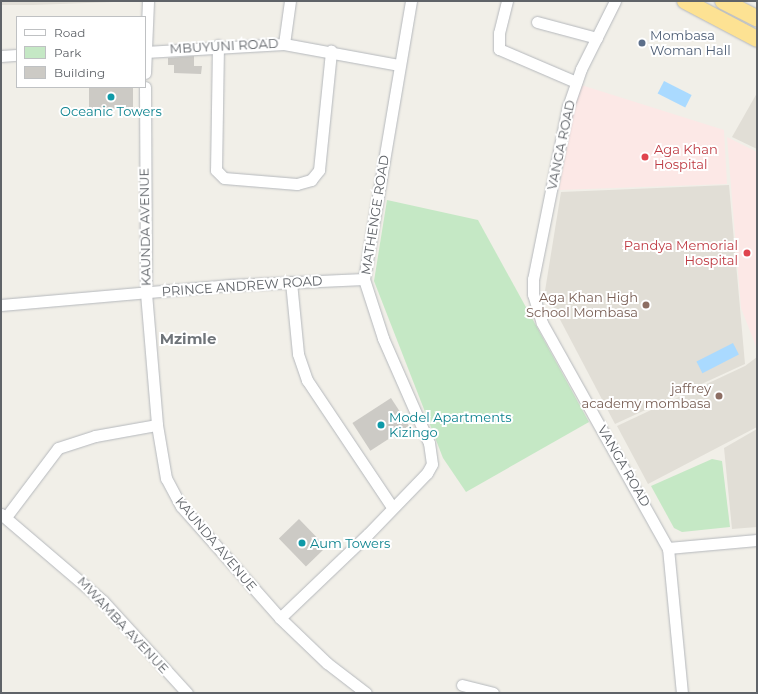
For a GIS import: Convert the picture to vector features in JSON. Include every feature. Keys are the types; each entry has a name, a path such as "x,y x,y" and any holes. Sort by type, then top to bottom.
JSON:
{"highway":[{"path":"685,1 757,39"},
{"path":"723,1 757,18"}],"street":[{"path":"146,35 148,1"},
{"name":"MBUYUNI ROAD","path":"146,52 218,45 284,44 290,1"},
{"name":"MATHENGE ROAD","path":"280,618 368,534 392,507 427,473 432,464 431,449 383,338 364,279 398,64 411,1"},
{"path":"507,1 499,33 499,49 576,82"},
{"name":"VANGA ROAD","path":"615,1 576,82 568,106 533,279 534,302 542,323 668,548 682,693"},
{"path":"536,22 597,38"},
{"path":"284,44 331,51 398,64"},
{"path":"218,45 216,170 224,178 297,184 311,180 319,170 331,51"},
{"path":"1,56 16,55"},
{"name":"KAUNDA AVENUE","path":"145,88 146,293 158,425 166,478 175,496 280,618 327,663 366,693"},
{"name":"PRINCE ANDREW ROAD","path":"1,305 291,282 364,279"},
{"path":"291,282 298,354 307,380 392,507"},
{"path":"3,516 58,448 94,436 158,425"},
{"name":"MWAMBA AVENUE","path":"3,516 103,601 186,693"},
{"path":"668,548 757,540"},
{"path":"462,685 493,693"}],"shaded area":[{"path":"1,1 140,1 1,5"},
{"name":"Aga Khan Hospital","path":"578,84 724,130 727,184 559,190"},
{"path":"757,93 757,149 732,137"},
{"name":"Pandya Memorial Hospital","path":"727,137 757,152 757,349 741,308"},
{"name":"Aga Khan High School Mombasa","path":"729,185 745,364 615,424 545,291 561,192"},
{"name":"jaffrey academy mombasa","path":"757,357 757,427 648,484 617,426 745,366"},
{"path":"757,429 757,527 732,529 724,448"}],"green space":[{"path":"387,200 478,220 589,422 466,492 443,458 374,281"},
{"path":"712,459 722,461 730,527 682,532 674,528 651,486"}],"water":[{"path":"664,81 692,95 685,108 658,93"},
{"path":"733,343 739,355 702,373 696,362"}],"building":[{"path":"194,56 194,66 202,66 201,74 174,73 174,65 168,65 168,58"},
{"name":"Oceanic Towers","path":"89,88 133,88 133,109 89,109"},
{"name":"Model Apartments Kizingo","path":"391,398 409,426 370,451 352,423"},
{"name":"Aum Towers","path":"299,519 326,547 306,567 279,538"}],"place":[{"name":"Mombasa Woman Hall","path":"642,43"},
{"name":"Oceanic Towers","path":"111,97"},
{"name":"Aga Khan Hospital","path":"645,157"},
{"name":"Pandya Memorial Hospital","path":"747,253"},
{"name":"Aga Khan High School Mombasa","path":"646,305"},
{"name":"jaffrey academy mombasa","path":"719,396"},
{"name":"Model Apartments Kizingo","path":"381,425"},
{"name":"Aum Towers","path":"302,543"}],"district":[{"name":"Mzimle","path":"188,339"}]}
